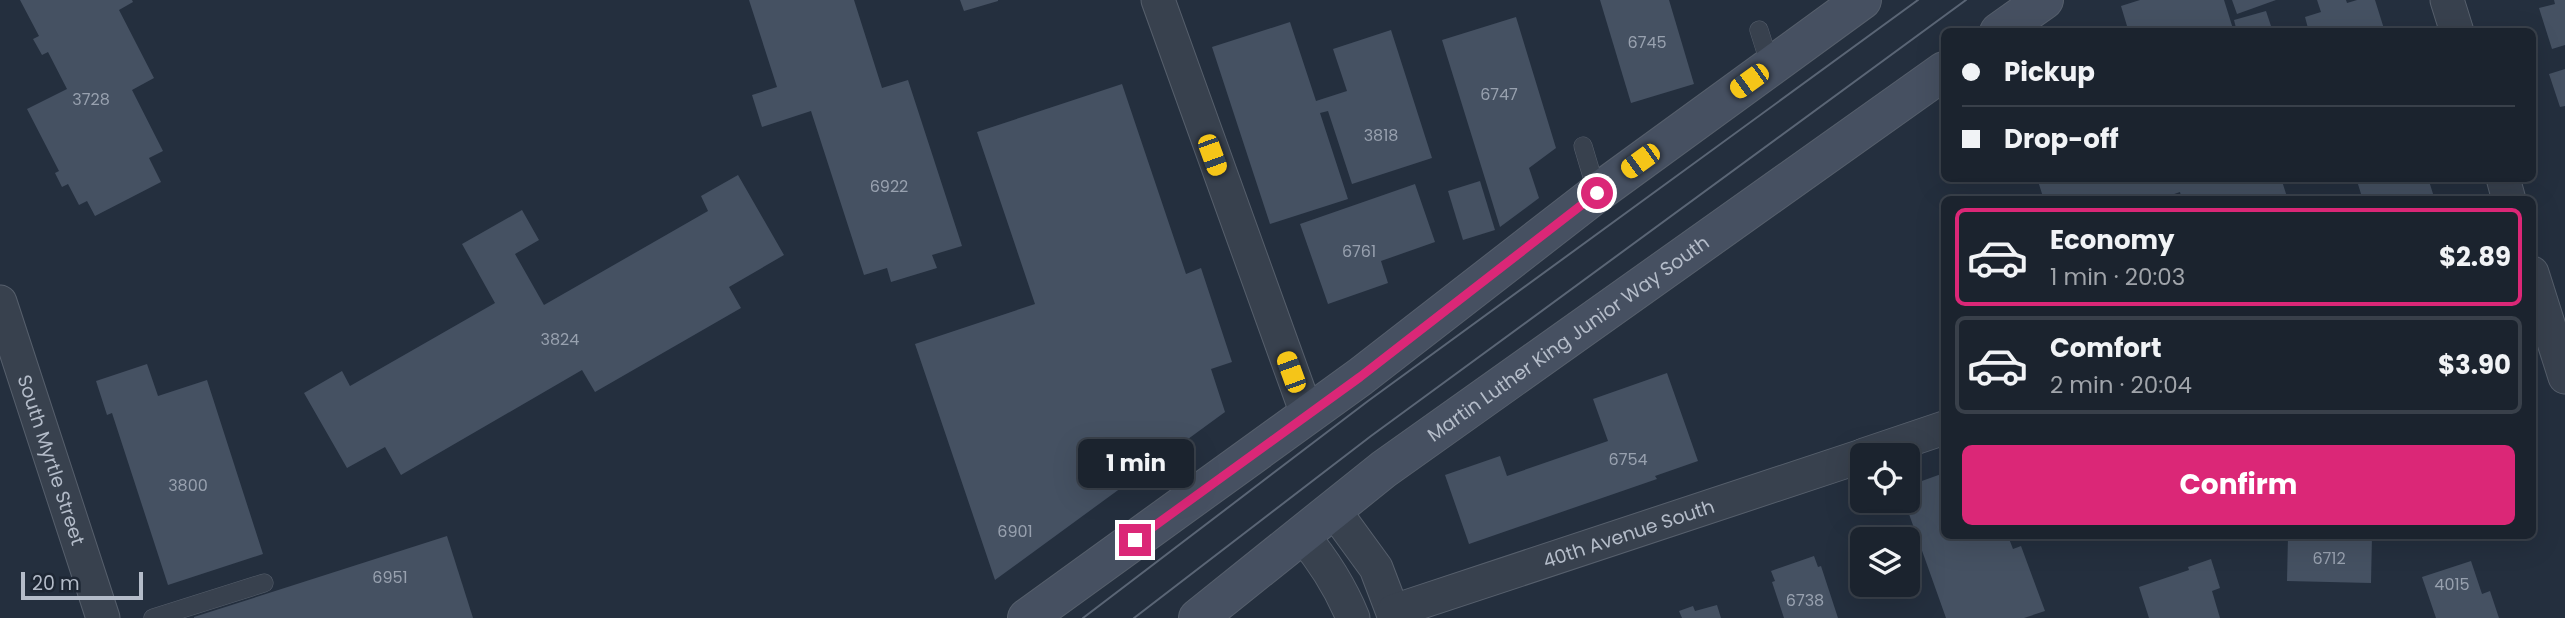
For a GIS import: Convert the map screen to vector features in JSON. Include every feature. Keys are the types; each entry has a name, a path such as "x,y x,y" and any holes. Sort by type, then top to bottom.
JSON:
{"main road":[{"path":"1027,618 1360,377 1597,193 1861,0"},
{"path":"2004,28 2043,0"},
{"name":"Martin Luther King Junior Way South","path":"1198,618 1384,469 1941,73"}],"street":[{"path":"1158,0 1307,414"},
{"path":"2447,0 2456,28"},
{"path":"2536,286 2565,377"},
{"name":"South Myrtle Street","path":"0,302 103,618"},
{"name":"40th Avenue South","path":"1899,443 1941,429"},
{"name":"40th Avenue South","path":"1394,615 1850,459"},
{"path":"1333,509 1376,568 1394,615"},
{"path":"1302,535 1326,564 1342,590 1353,618"}],"lane":[{"path":"1759,30 1770,65"},
{"path":"1583,146 1597,193"},
{"path":"153,618 264,583"}],"building":[{"path":"20,0 132,0 133,2 119,10 154,78 132,90 163,151 149,158 161,182 95,216 87,201 79,205 68,184 62,187 55,173 59,171 27,109 67,89 48,52 42,55 33,39 39,36"},
{"path":"749,0 854,0 882,88 908,80 962,246 932,255 937,268 891,282 887,268 864,275 811,111 762,127 752,95 777,87"},
{"path":"960,0 998,0 998,1 964,11"},
{"path":"1600,0 1669,0 1694,84 1631,103"},
{"path":"2140,0 2224,0 2233,28 2122,28 2127,26 2121,6"},
{"path":"2232,0 2276,0 2237,14"},
{"path":"2317,0 2346,0 2347,3 2375,0 2384,28 2308,28 2305,17 2321,12"},
{"path":"2554,0 2565,0 2565,45 2552,49 2539,8 2555,4"},
{"path":"2266,11 2272,28 2236,28 2234,20"},
{"path":"1516,17 1556,148 1529,168 1539,198 1500,227 1442,40"},
{"path":"1290,22 1316,101 1347,91 1333,49 1391,30 1432,158 1352,184 1328,111 1320,113 1348,199 1270,224 1212,47"},
{"path":"2565,69 2565,106 2560,107 2549,74"},
{"path":"1122,84 1186,274 1201,268 1232,362 1211,369 1225,412 995,580 915,344 1035,304 977,132"},
{"path":"738,175 784,255 729,287 741,308 595,392 582,370 401,475 385,447 347,468 304,393 342,371 350,386 495,303 462,244 522,210 539,240 515,254 544,305 708,211 701,196"},
{"path":"1480,181 1495,230 1463,240 1448,191"},
{"path":"2038,182 2282,182 2287,196 2181,196 2180,192 2168,196 2043,196"},
{"path":"2357,182 2429,182 2434,196 2362,196"},
{"path":"1415,184 1435,242 1381,261 1388,283 1328,304 1300,224"},
{"path":"147,364 158,396 207,380 263,554 168,585 112,413 107,415 96,381"},
{"path":"1667,373 1698,461 1655,476 1657,479 1469,544 1445,475 1500,456 1507,476 1608,441 1593,399"},
{"path":"1941,474 1941,539 2009,539 2013,549 2021,546 2045,611 2024,618 1946,618 1920,545 1920,527 1914,527 1909,513 1920,513 1920,482"},
{"path":"447,536 473,618 194,618 194,617"},
{"path":"2288,539 2372,539 2371,583 2287,581"},
{"path":"1814,556 1818,567 1821,566 1838,618 1784,618 1771,571"},
{"path":"2211,559 2220,588 2212,591 2220,618 2149,618 2139,587 2189,570 2188,567"},
{"path":"2471,561 2482,594 2490,591 2499,618 2436,618 2422,577"},
{"path":"1717,605 1721,618 1682,618 1679,611 1693,606 1695,611"}],"tram line":[{"path":"1083,618 1368,401 1918,0"},
{"path":"1134,618 1371,436 1966,0"}],"route":[{"path":"1135,540 1360,377 1597,193"}]}
